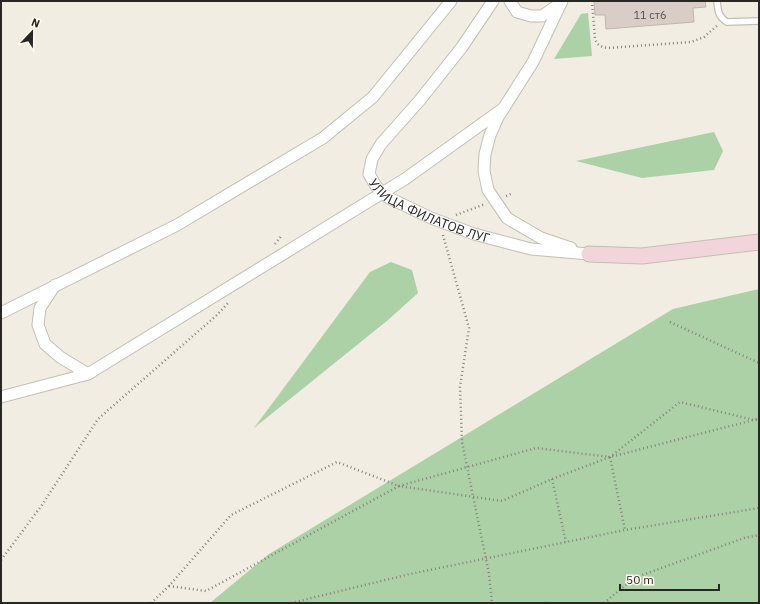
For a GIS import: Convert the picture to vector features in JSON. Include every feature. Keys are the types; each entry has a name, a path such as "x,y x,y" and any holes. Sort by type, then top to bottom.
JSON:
{"street":[{"path":"1,313 177,224 323,138 373,97 451,1"},
{"name":"УЛИЦА ФИЛАТОВ ЛУГ","path":"493,1 462,47 420,100 381,144 372,159 369,174 376,186 387,197 440,221 474,234 531,249 589,254 642,256 759,242"},
{"path":"510,1 517,12 531,16 542,16 562,2"},
{"name":"УЛИЦА ФИЛАТОВ ЛУГ","path":"562,2 533,62 504,108 490,135 485,154 484,171 488,190 507,218 541,238 589,254"},
{"path":"1,397 88,374 405,178 504,108"},
{"path":"56,285 40,308 38,325 45,344 60,357 88,374"}],"lane":[{"path":"717,1 718,13 723,20 732,23 759,21"}],"path":[{"path":"592,1 594,39 599,46 608,48 691,42 704,37 723,20"},
{"path":"492,603 489,574 462,442 460,387 469,328 440,221 513,193"},
{"path":"272,248 282,235"},
{"path":"1,560 42,505 98,419 217,315 232,297"},
{"path":"670,322 759,363"},
{"path":"169,586 206,590 398,486 536,448 610,457 680,402 754,420"},
{"path":"151,603 169,586 231,515 337,462 398,486 502,501 552,478 610,457 759,419"},
{"path":"610,457 625,530"},
{"path":"552,478 566,542"},
{"path":"291,603 410,574 625,530 759,508"},
{"path":"604,603 634,578 744,538 759,535"}],"green space":[{"path":"588,13 592,56 554,59 581,14"},
{"path":"714,132 723,151 714,170 642,178 576,161"},
{"path":"391,262 412,270 418,293 388,320 254,428 370,272"},
{"path":"759,289 759,603 210,603 269,554 673,309"}],"building":[{"path":"594,1 705,1 706,7 693,8 694,22 606,29 605,15 595,15"}]}
